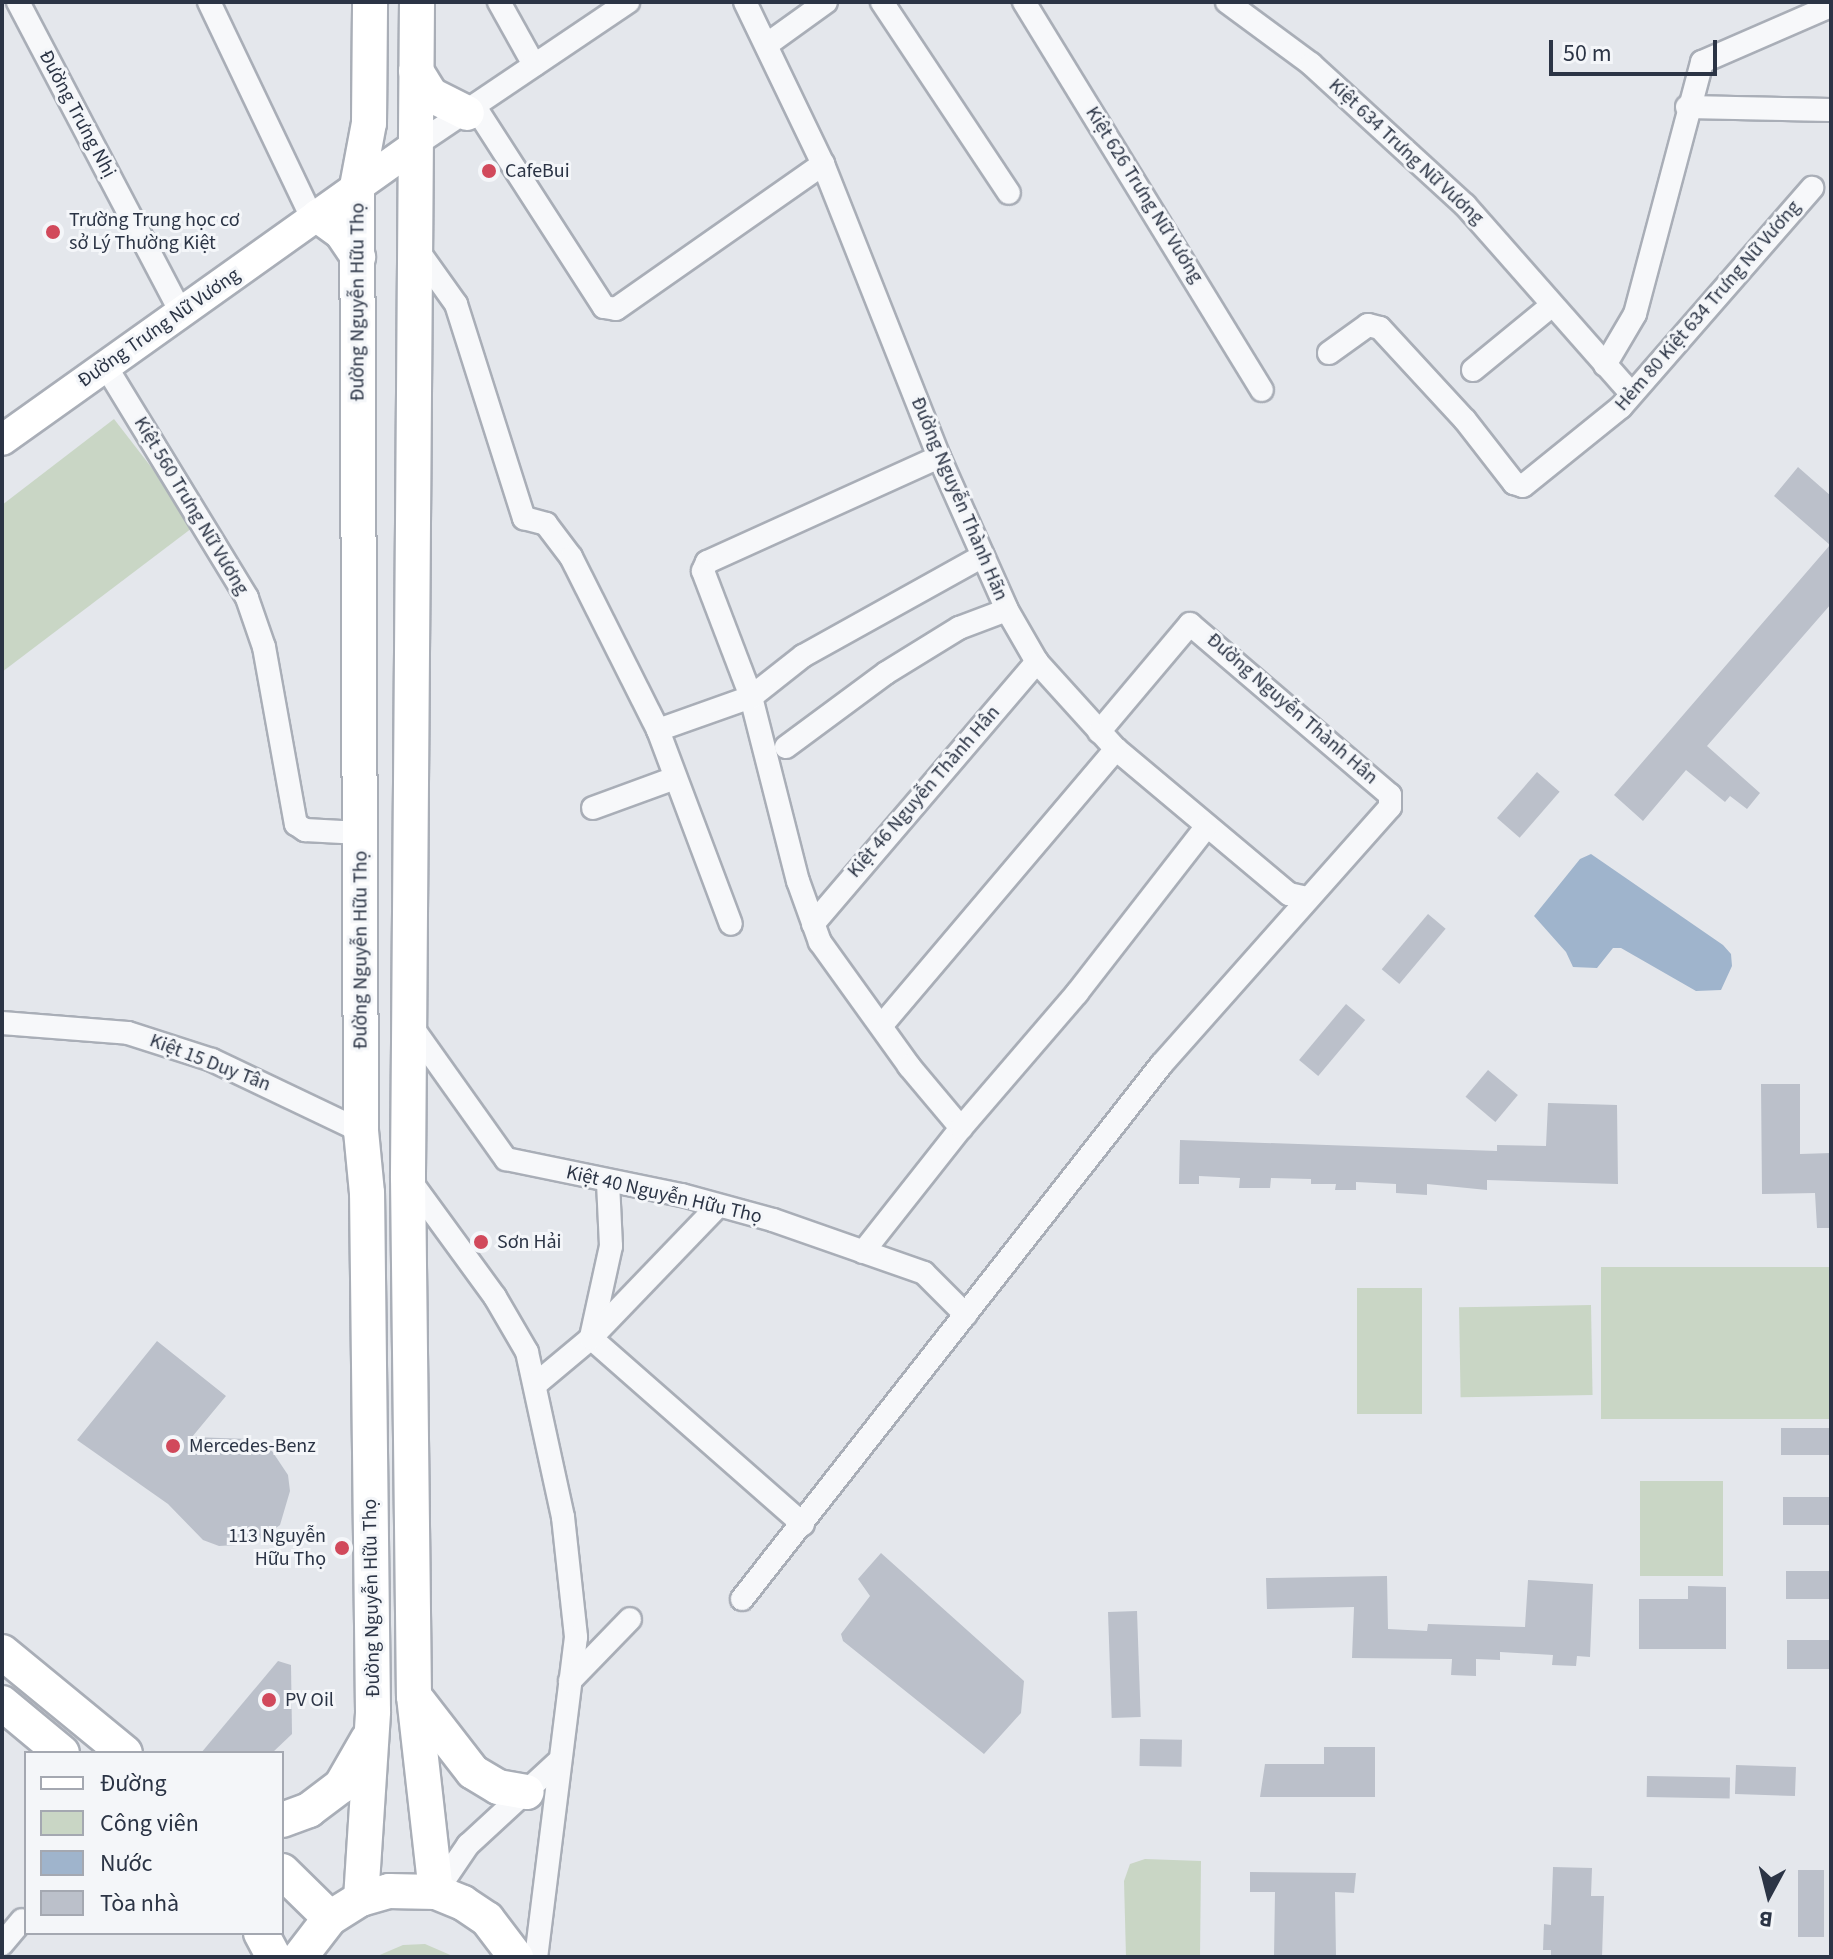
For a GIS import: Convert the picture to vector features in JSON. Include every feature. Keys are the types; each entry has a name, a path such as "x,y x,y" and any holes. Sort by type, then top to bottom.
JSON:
{"main road":[{"name":"Đường Nguyễn Hữu Thọ","path":"361,1899 373,1711 367,1193 361,1131 357,187 369,123 370,2"},
{"name":"Đường Nguyễn Hữu Thọ","path":"417,2 408,1178 414,1696 436,1892"},
{"path":"416,71 431,95 471,110"},
{"name":"Đường Trưng Nữ Vương","path":"2,440 416,145"},
{"path":"316,218 342,233 358,257"},
{"path":"2,1652 123,1751"},
{"path":"414,1696 473,1772 498,1787 527,1792"},
{"path":"2,1703 60,1751"},
{"path":"284,1819 309,1810 341,1786 363,1753 373,1711"},
{"path":"284,1873 330,1918"},
{"path":"300,1957 330,1918 361,1899 389,1891 436,1892 487,1919 516,1957"},
{"path":"262,1935 274,1957"}],"street":[{"name":"Đường Trưng Nhị","path":"18,2 180,311"},
{"path":"209,2 316,218"},
{"path":"499,2 534,65"},
{"name":"Đường Trưng Nữ Vương","path":"416,145 628,2"},
{"name":"Đường Nguyễn Thành Hãn","path":"745,2 769,43 823,164 939,457 1007,610 1037,662 1116,749 1289,894 1306,898"},
{"path":"769,43 826,2"},
{"path":"882,2 1009,193"},
{"name":"Kiệt 626 Trưng Nữ Vương","path":"1024,2 1262,390"},
{"name":"Kiệt 634 Trưng Nữ Vương","path":"1227,2 1311,64 1385,128 1471,210 1551,306 1631,393"},
{"path":"1605,365 1635,314 1687,107 1702,62 1711,55 1831,6"},
{"path":"1687,107 1831,110"},
{"path":"471,110 604,307 616,309 823,164"},
{"name":"Hẻm 80 Kiệt 634 Trưng Nữ Vương","path":"1329,353 1368,325 1377,326 1465,420 1514,483 1523,486 1621,407 1812,188"},
{"path":"413,244 456,304 524,518 546,524 571,557 658,730 731,924"},
{"path":"1473,370 1551,306"},
{"name":"Kiệt 560 Trưng Nữ Vương","path":"105,365 247,598 264,647 296,824 305,830 360,833"},
{"path":"939,457 707,562 703,571 751,697 820,942 961,1128"},
{"path":"658,730 751,697 803,656 983,556"},
{"path":"786,747 935,643 1007,610"},
{"name":"Đường Nguyễn Thành Hân","path":"1099,732 1190,624 1390,795 1390,807 1306,898"},
{"name":"Kiệt 46 Nguyễn Thành Hân","path":"813,924 1037,662"},
{"path":"882,1025 1116,749"},
{"path":"593,808 675,778"},
{"path":"863,1252 961,1128 1077,993 1206,827"},
{"path":"742,1599 1161,1065 1306,898"},
{"name":"Kiệt 40 Nguyễn Hữu Thọ","path":"407,1021 506,1159 682,1195 773,1220 924,1273 966,1315"},
{"name":"Kiệt 15 Duy Tân","path":"2,1023 128,1033 212,1060 361,1131"},
{"path":"408,1178 495,1297 527,1352 571,1566 576,1637 558,1762 559,1799 536,1957"},
{"path":"591,1338 611,1246 608,1182"},
{"path":"536,1384 591,1338 717,1207"},
{"path":"591,1338 803,1524"},
{"path":"570,1681 630,1619"},
{"path":"436,1892 468,1845 558,1762"},
{"path":"2,1944 22,1920"}],"green space":[{"path":"114,419 196,525 2,672 2,505"},
{"path":"1601,1267 1831,1267 1831,1419 1601,1419"},
{"path":"1357,1288 1422,1288 1422,1414 1357,1414"},
{"path":"1591,1305 1593,1395 1461,1397 1459,1307"},
{"path":"1640,1481 1723,1481 1723,1576 1640,1576"},
{"path":"1145,1859 1201,1861 1200,1957 1126,1957 1124,1881 1130,1864"},
{"path":"425,1944 455,1957 375,1957 403,1945"}],"water":[{"path":"1591,854 1723,945 1731,954 1732,966 1721,990 1696,991 1621,948 1613,948 1597,968 1573,967 1566,952 1534,916 1580,859"}],"building":[{"path":"1798,467 1831,496 1831,604 1707,746 1760,793 1747,809 1730,796 1725,802 1686,770 1643,821 1614,795 1830,545 1774,496"},
{"path":"1537,772 1560,792 1520,838 1497,818"},
{"path":"1428,914 1446,929 1399,984 1382,969"},
{"path":"1346,1004 1365,1020 1318,1076 1299,1060"},
{"path":"1488,1070 1518,1095 1495,1122 1466,1097"},
{"path":"1761,1084 1800,1084 1800,1154 1831,1153 1831,1228 1817,1228 1815,1193 1762,1194"},
{"path":"1548,1103 1617,1105 1618,1184 1487,1180 1487,1190 1427,1184 1427,1195 1396,1193 1396,1184 1356,1182 1356,1190 1335,1190 1336,1184 1311,1184 1311,1179 1271,1178 1270,1188 1239,1188 1240,1178 1199,1176 1199,1184 1179,1184 1180,1140 1497,1151 1497,1145 1546,1146"},
{"name":"Mercedes-Benz","path":"157,1341 226,1396 192,1437 249,1439 272,1451 288,1475 290,1491 280,1525 254,1544 219,1546 203,1540 168,1504 77,1440"},
{"path":"1781,1428 1831,1428 1831,1455 1781,1455"},
{"path":"1783,1497 1831,1497 1831,1525 1783,1525"},
{"path":"881,1553 1024,1681 1021,1713 984,1754 843,1641 841,1634 870,1596 858,1579"},
{"path":"1786,1571 1831,1571 1831,1599 1786,1599"},
{"path":"1387,1576 1388,1629 1427,1631 1428,1624 1525,1627 1528,1580 1593,1584 1590,1657 1577,1656 1576,1666 1552,1665 1553,1655 1500,1652 1500,1660 1476,1659 1476,1676 1451,1675 1452,1659 1352,1658 1354,1607 1267,1609 1266,1578"},
{"path":"1688,1586 1726,1587 1726,1649 1639,1649 1639,1599 1688,1599"},
{"path":"1137,1611 1141,1717 1112,1718 1108,1612"},
{"path":"1787,1640 1831,1640 1831,1669 1787,1669"},
{"name":"PV Oil","path":"278,1661 291,1665 292,1734 274,1751 203,1751"},
{"path":"1140,1739 1182,1740 1182,1767 1140,1766"},
{"path":"1324,1747 1375,1747 1375,1797 1260,1797 1265,1764 1324,1764"},
{"path":"1736,1765 1796,1767 1795,1796 1735,1794"},
{"path":"1647,1776 1730,1777 1730,1798 1647,1797"},
{"path":"1553,1867 1592,1868 1591,1896 1604,1896 1602,1957 1551,1957 1551,1950 1543,1950 1544,1924 1551,1925"},
{"path":"1798,1870 1824,1870 1824,1937 1798,1937"},
{"path":"1250,1872 1356,1873 1354,1893 1335,1892 1336,1957 1274,1957 1275,1892 1250,1892"}],"place":[{"name":"CafeBui","path":"489,171"},
{"name":"Trường Trung học cơ sở Lý Thường Kiệt","path":"53,232"},
{"name":"Sơn Hải","path":"481,1242"},
{"name":"Mercedes-Benz","path":"173,1446"},
{"name":"113 Nguyễn Hữu Thọ","path":"342,1548"},
{"name":"PV Oil","path":"269,1700"}]}
